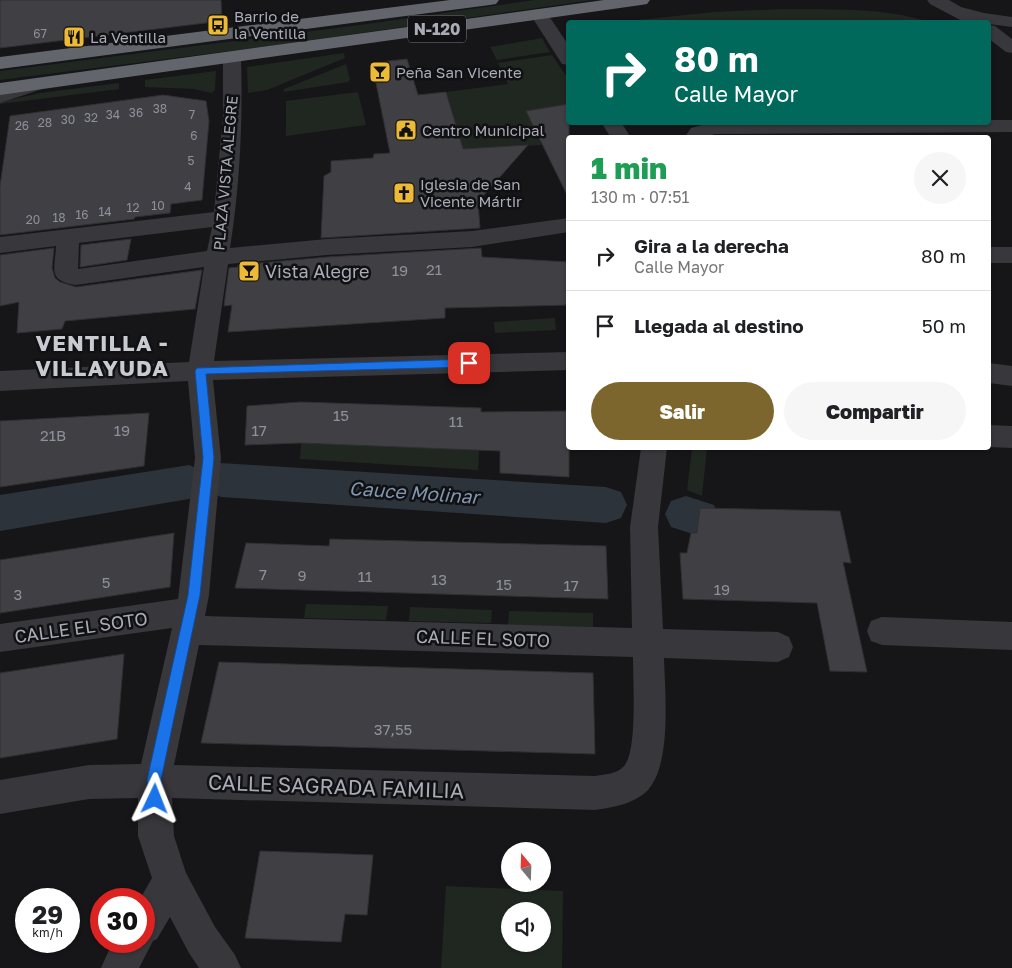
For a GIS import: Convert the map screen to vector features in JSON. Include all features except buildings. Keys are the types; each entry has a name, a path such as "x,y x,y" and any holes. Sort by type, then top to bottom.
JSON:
{"highway":[{"name":"N-120","path":"0,63 490,0"},
{"name":"N-120","path":"0,89 641,0"}],"street":[{"path":"936,0 974,20"},
{"path":"961,12 983,18 1012,22"},
{"path":"539,14 566,55"},
{"path":"991,32 1012,48"},
{"name":"PLAZA VISTA ALEGRE","path":"222,968 202,940 171,881 156,836 154,780 190,621 208,466 208,436 200,371 202,346 224,218 233,116 232,58"},
{"path":"0,97 35,85"},
{"path":"696,134 715,128 1012,126"},
{"path":"0,244 224,218"},
{"path":"68,236 66,274 72,277 218,258 327,247 472,239 566,225"},
{"path":"991,255 1012,255"},
{"path":"0,381 200,371 566,361"},
{"path":"991,373 1012,376"},
{"path":"991,436 1012,437"},
{"path":"648,643 645,510 654,450"},
{"name":"CALLE EL SOTO","path":"0,638 190,621 648,643 778,647"},
{"path":"882,631 1012,636"},
{"name":"CALLE SAGRADA FAMILIA","path":"0,797 89,782 154,780 595,794 615,791 638,775 645,756 648,729 648,643"},
{"path":"155,908 171,881"},
{"path":"120,968 127,953"}],"shaded area":[{"path":"534,0 593,0 269,46 0,80 0,71 360,25"},
{"path":"782,9 838,10 894,14 923,20 637,20 714,12"},
{"path":"542,38 550,52 497,60 490,47"},
{"path":"344,53 345,58 267,90 248,93 247,67"},
{"path":"552,55 566,76 566,108 541,141 541,145 433,151 423,115 452,111 446,92 508,84 498,63"},
{"path":"346,64 350,79 348,82 284,92 284,89"},
{"path":"216,71 215,90 212,93 194,89 145,87 145,80"},
{"path":"119,83 119,89 0,104 0,102 40,93"},
{"path":"358,92 366,125 286,136 286,101"},
{"path":"555,318 556,330 495,333 494,322"},
{"path":"301,443 479,450 478,470 300,459"},
{"path":"692,450 707,450 702,496 687,490"},
{"path":"306,604 388,606 386,620 304,618"},
{"path":"410,607 492,610 491,623 409,621"},
{"path":"509,611 593,613 593,627 508,625"},
{"path":"446,886 501,888 501,892 563,891 562,968 441,968"}],"waterway":[{"name":"Cauce Molinar","path":"221,480 606,505"},
{"name":"Cauce Molinar","path":"0,513 189,482"},
{"name":"Cauce Molinar","path":"686,514 699,518"}],"place":[{"name":"Barrio de la Ventilla","path":"218,25"},
{"name":"La Ventilla","path":"74,37"},
{"name":"Peña San Vicente","path":"380,72"},
{"name":"Centro Municipal","path":"406,130"},
{"name":"Iglesia de San Vicente Mártir","path":"404,193"},
{"name":"Vista Alegre","path":"249,271"}],"district":[{"name":"VENTILLA - VILLAYUDA","path":"102,355"}],"route":[{"path":"155,799 154,780 188,630 194,595 208,458 204,392 200,371 469,363"}]}
